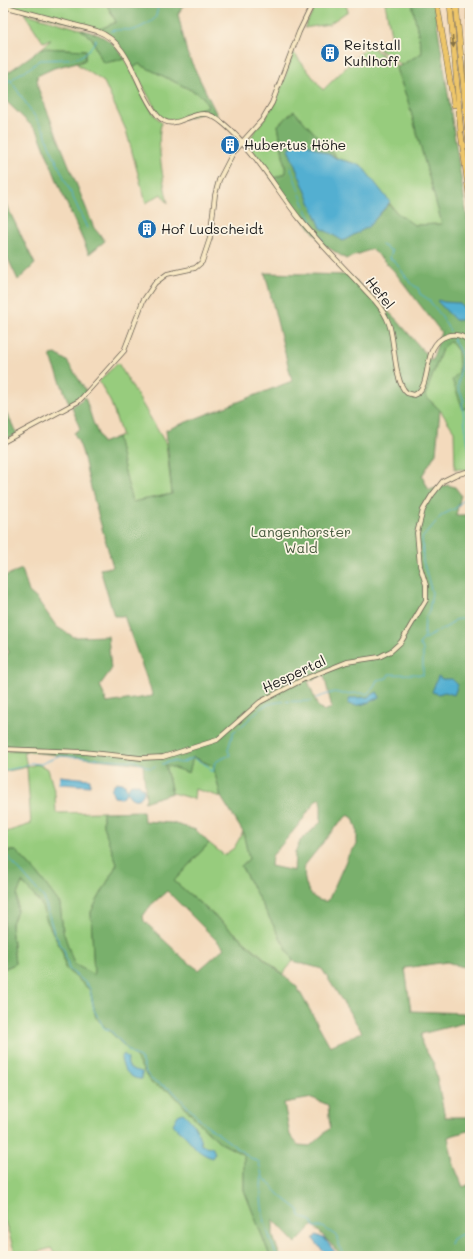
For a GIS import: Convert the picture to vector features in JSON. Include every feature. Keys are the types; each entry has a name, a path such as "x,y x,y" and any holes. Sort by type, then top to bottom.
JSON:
{"highway":[{"path":"437,3 456,116 461,134"},
{"path":"450,3 461,134 470,202"},
{"path":"456,3 470,158"},
{"path":"467,132 469,113 470,3"}],"street":[{"path":"3,442 79,401 124,351 143,301 154,283 167,274 195,268 200,264 206,253 210,238 218,184 232,154 262,120 272,103 299,32 313,3"},
{"path":"3,6 106,35 116,43 122,51 154,110 160,118 167,122 174,123 198,114 208,114 225,124 241,142"},
{"name":"Hefel","path":"241,142 310,231 380,306 390,325 400,383 404,391 414,395 422,389 430,354 442,338 455,334 470,341"},
{"name":"Hespertal","path":"3,749 83,752 141,758 163,757 217,740 260,702 304,679 347,662 379,657 391,651 401,642 420,614 426,600 426,585 420,566 417,533 418,521 432,495 443,481 455,475 470,471"}],"green space":[{"path":"3,3 106,3 116,22 98,30 3,5"},
{"path":"106,3 185,3 178,14 187,53 218,117 204,112 184,119 183,115 208,106 204,98 139,64 133,68 114,39 98,30 116,22"},
{"path":"318,3 345,3 348,11 329,24 304,28"},
{"path":"385,3 412,3 422,53 401,65 374,46 387,47 393,45"},
{"name":"Langenhorster Wald","path":"412,3 434,3 470,236 470,407 463,409 452,380 459,372 458,351 450,341 442,349 425,396 440,410 436,453 422,476 429,490 448,485 455,487 461,495 456,515 470,515 470,969 447,962 405,968 411,1011 464,1013 464,1023 421,1034 422,1044 434,1064 445,1117 470,1117 470,1130 448,1137 453,1163 463,1187 470,1184 470,1256 342,1256 313,1225 296,1243 273,1219 273,1236 280,1256 270,1256 244,1190 244,1155 221,1143 203,1127 171,1092 151,1083 136,1058 96,1018 90,990 65,968 63,953 46,919 41,904 22,882 17,895 17,911 11,926 15,964 3,969 2,941 8,884 6,867 3,866 3,851 16,851 37,873 60,904 63,931 74,964 94,975 91,912 117,864 103,826 103,812 143,811 144,821 172,823 196,830 209,843 174,881 297,987 330,1046 362,1032 322,969 293,961 241,866 249,859 243,832 221,797 213,766 193,757 189,773 165,765 172,793 144,802 146,799 143,764 3,749 3,656 9,653 3,638 3,571 5,576 22,569 29,592 37,599 57,627 74,637 108,636 111,670 100,685 107,703 153,696 124,616 114,616 100,569 113,567 82,451 74,433 80,429 72,407 85,397 102,443 117,437 132,502 172,494 166,430 292,381 265,273 349,275 396,319 432,361 441,332 394,271 372,249 346,259 323,244 272,179 286,173 278,125 294,111 338,159 301,141 368,227 389,204 396,212 414,225 442,224 408,101 396,68 422,53","holes":["324,675 332,708 323,711 317,705 308,681","321,798 321,822 300,841 295,853 294,871 271,866 272,856 301,822 316,800","348,815 353,818 357,830 357,845 349,854 328,901 321,901 312,895 308,890 304,871 305,865 337,825","167,891 224,948 199,970 185,960 144,921 143,916 151,905","312,1098 328,1105 330,1128 310,1146 298,1145 290,1135 284,1103"]},
{"path":"24,13 80,29 92,38 103,63 125,59 154,114 162,123 159,139 162,174 168,203 161,194 146,203 126,130 104,82 77,64 85,60 86,50 42,48 51,40 43,42"},
{"path":"80,29 95,33 111,42 125,59 103,63 92,38"},
{"path":"369,45 398,67 396,69 408,101 442,224 414,225 397,213 361,165 338,159 294,111 278,125 286,173 272,179 260,159 249,147 253,134 276,101 293,52 323,90"},
{"path":"42,48 86,50 85,60 54,68 37,76 38,88 94,228 105,241 89,254 62,193 38,132 3,98 3,76"},
{"path":"139,64 197,93 204,98 208,106 179,120 160,117 133,68"},
{"path":"3,198 35,264 18,280 3,248"},
{"path":"450,341 458,351 463,409 470,407 470,470 455,469 454,431 440,410 425,396 442,349"},
{"path":"56,354 67,361 87,392 70,406 50,355"},
{"path":"118,363 166,444 172,494 132,502 117,437 122,436 111,403 99,381"},
{"path":"3,406 17,434 3,441"},
{"path":"3,751 24,752 27,767 3,772"},
{"path":"192,757 213,766 221,797 195,789 194,799 172,793 165,764 189,773"},
{"path":"37,764 48,769 55,794 56,813 103,812 103,826 117,864 91,912 94,975 74,964 63,931 60,904 37,873 16,851 3,851 3,833 31,824 27,767"},
{"path":"243,832 249,859 241,866 293,961 283,974 174,881 209,843 224,855 234,848"},
{"path":"3,867 6,867 9,891 7,916 3,931"},
{"path":"22,882 41,904 46,919 63,953 65,968 90,990 96,1018 136,1058 151,1083 171,1092 203,1127 221,1143 244,1155 244,1190 270,1256 56,1256 51,1248 30,1254 29,1256 16,1256 5,1222 3,1223 3,969 15,964 11,926 17,911 17,895"}],"water":[{"path":"301,141 338,159 361,165 390,202 368,227 343,241 321,228 288,149"},
{"path":"437,301 459,303 463,307 465,314 462,319 455,320"},
{"path":"438,676 442,679 452,679 458,685 454,695 445,692 438,694 432,692"},
{"path":"377,692 380,697 360,705 348,704 350,698 368,697"},
{"path":"60,776 90,779 90,786 59,784"},
{"path":"117,782 125,784 127,790 131,784 139,784 144,790 143,794 139,799 131,798 127,792 122,798 114,797 111,790 113,785"},
{"path":"124,1054 128,1058 129,1067 142,1072 142,1079 134,1078 127,1073 121,1058"},
{"path":"183,1113 195,1127 199,1135 201,1145 212,1147 215,1153 212,1158 198,1150 173,1124 178,1115"},
{"path":"316,1235 325,1239 338,1256 327,1256 313,1239"}],"waterway":[{"path":"111,31 138,29 155,18 158,6 161,3"},
{"path":"11,81 39,60 77,58 89,50 96,39"},
{"path":"3,78 11,81 44,130 49,145 87,228"},
{"path":"290,165 312,223 323,240"},
{"path":"382,245 392,251 390,258 410,282 418,288 420,294 428,299 440,314 450,331"},
{"path":"453,339 462,356 458,387 464,401 462,403 470,457"},
{"path":"462,357 470,352"},
{"path":"316,698 334,692 343,694 367,694 374,687 377,680 387,678 389,674 423,675 423,649 419,644 424,639 425,618 429,611 432,593 423,561 422,538 442,515 456,508 470,493"},
{"path":"424,639 450,625 455,620 463,618 470,620"},
{"path":"162,764 172,761 181,763 193,758 208,766 210,771 213,771 215,762 230,755 228,750 233,732 261,708 278,702 311,701"},
{"path":"3,771 31,763 41,764 58,756 134,761 150,768 156,766"},
{"path":"8,857 44,898 54,933 64,950 69,969 86,983 90,989 94,1010 104,1028 111,1031 131,1053 141,1059 146,1073 152,1080 172,1090 200,1120 249,1157 259,1162 262,1176 282,1197 299,1210 300,1216 311,1221 314,1227 323,1227 338,1237 338,1245 345,1256"},
{"path":"262,1177 262,1207 269,1237 277,1256"},
{"path":"450,1244 452,1239 470,1230"}],"place":[{"name":"Reitstall Kuhlhoff","path":"330,53"},
{"name":"Hubertus Höhe","path":"230,145"},
{"name":"Hof Ludscheidt","path":"147,229"}]}
